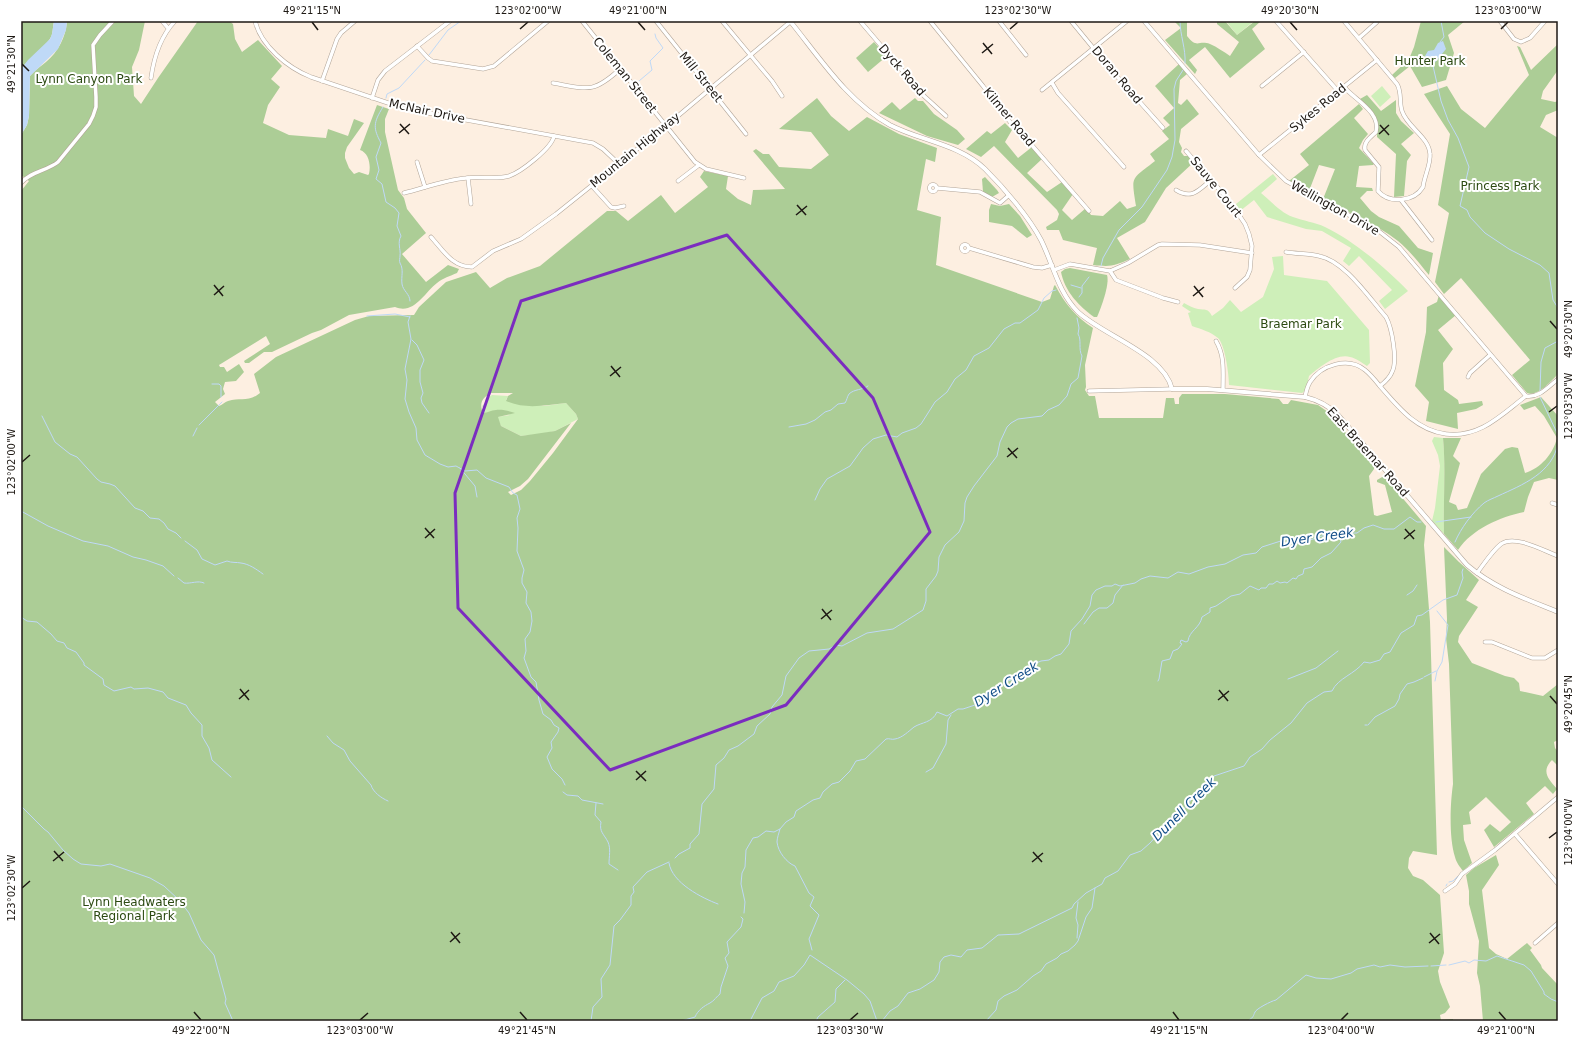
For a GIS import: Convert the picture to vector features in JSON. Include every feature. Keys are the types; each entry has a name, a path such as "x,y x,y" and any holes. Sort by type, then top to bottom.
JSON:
{"street":[{"path":"21,183 26,176 53,166 58,162 91,120 96,102 93,45 113,21"},
{"path":"162,21 168,28"},
{"path":"151,78 158,46 168,28 175,21"},
{"name":"McNair Drive","path":"255,21 258,31 264,41 282,59 297,70 322,81 406,109 593,143 603,149 619,164"},
{"path":"322,81 341,33 355,21"},
{"path":"372,98 380,77 450,21"},
{"path":"417,46 432,61 483,69 494,66 548,21"},
{"name":"Coleman Street","path":"582,21 699,165 706,169 744,178"},
{"name":"Mill Street","path":"656,21 746,134"},
{"path":"722,21 772,81 782,96"},
{"path":"790,21 845,89 864,107 895,127 964,154 984,169 1035,230 1045,247 1065,296 1078,312 1158,365 1167,377 1172,389"},
{"name":"Mountain Highway","path":"431,237 453,262 462,266 472,267 493,251 521,240 592,186 666,126 790,21"},
{"name":"Dyck Road","path":"860,21 924,96 946,116"},
{"name":"Kilmer Road","path":"930,21 1010,122 1089,211"},
{"path":"999,21 1026,55"},
{"name":"Doran Road","path":"1071,21 1113,72 1163,128"},
{"path":"1042,90 1128,21"},
{"name":"Wellington Drive","path":"1144,21 1259,155 1286,182 1380,232 1398,247 1526,396"},
{"path":"1276,21 1338,92"},
{"path":"1344,21 1399,88 1402,110 1408,124 1421,137 1429,148 1430,156 1423,187 1420,191 1406,200 1389,199 1381,195 1378,191 1379,167 1365,150 1364,146 1376,132 1376,121 1373,115 1344,87"},
{"path":"1500,21 1514,39 1521,42 1530,38 1545,21"},
{"path":"1359,38 1377,22"},
{"path":"1262,86 1304,52"},
{"name":"Sykes Road","path":"1259,155 1377,60"},
{"path":"553,83 592,88 604,82 620,69"},
{"path":"1052,83 1058,93 1124,167"},
{"path":"404,193 456,179 502,178 517,172 548,148 553,142 554,136"},
{"name":"Sauve Court","path":"1186,151 1231,202 1245,224 1249,234 1252,253 1250,270 1247,277 1235,288"},
{"path":"418,162 425,188"},
{"path":"678,181 699,165"},
{"path":"468,178 471,204"},
{"path":"1176,190 1181,193 1196,193 1211,180"},
{"path":"592,186 611,207 615,208 624,206"},
{"path":"937,188 980,192 1000,203 1008,196"},
{"path":"1401,200 1432,240"},
{"path":"1054,270 1070,264 1110,271 1162,244 1200,245 1252,253"},
{"path":"969,248 1033,267 1042,268 1052,265"},
{"path":"1286,252 1319,256 1334,262 1345,270 1386,317 1390,324 1393,336 1393,370 1389,378 1380,386"},
{"path":"1110,271 1116,280 1163,298 1178,302"},
{"path":"1216,341 1222,351 1224,366 1223,390"},
{"path":"1468,377 1470,372 1490,355"},
{"path":"1305,397 1309,383 1328,366 1340,363 1353,364 1365,369 1411,419 1428,429 1447,434 1468,433 1483,428 1498,419 1526,396 1530,397 1538,395 1558,379"},
{"name":"East Braemar Road","path":"1089,391 1172,389 1223,390 1305,397 1323,404 1338,415 1463,561 1477,573 1505,591 1558,612"},
{"path":"1552,503 1558,505"},
{"path":"1477,573 1498,547 1509,541 1522,542 1558,556"},
{"path":"1485,642 1492,642 1532,658 1545,658 1558,650"},
{"path":"1531,665 1532,658"},
{"path":"1445,891 1455,884 1462,874 1515,834 1558,797"},
{"path":"1515,834 1558,884"},
{"path":"1535,943 1558,923"}],"highlighted area":[{"path":"727,235 873,398 930,532 786,705 610,770 458,608 455,493 521,301"}],"green space":[{"path":"21,21 54,21 50,38 21,69"},
{"path":"67,21 145,21 139,50 132,67 134,96 141,104 198,21 229,21 233,24 235,39 242,52 258,40 282,66 271,79 280,87 268,105 263,123 289,135 326,138 328,129 348,136 354,119 364,123 347,147 345,153 345,158 349,168 354,174 359,172 369,174 369,160 360,150 377,105 389,109 385,119 385,132 398,190 404,198 407,209 426,233 402,254 426,282 448,265 459,269 457,273 444,278 432,287 413,306 402,309 395,307 349,315 321,330 272,352 264,352 249,363 245,363 244,361 270,344 266,336 219,365 220,367 224,367 227,372 239,364 244,372 236,381 225,382 223,389 225,394 215,402 219,406 228,401 248,399 256,396 260,393 254,374 276,357 355,320 369,316 414,315 419,307 446,282 476,272 490,288 507,278 540,266 607,211 616,211 628,221 661,195 675,213 708,187 700,177 704,171 728,176 726,189 738,199 751,205 753,190 785,189 753,151 756,149 763,154 769,154 779,167 811,169 829,155 811,132 779,129 817,98 831,116 849,131 867,117 899,134 937,148 935,162 926,159 917,210 941,217 936,265 1042,302 1050,299 1055,285 1071,310 1093,328 1085,365 1085,390 1089,396 1095,396 1099,418 1163,418 1166,398 1174,398 1175,404 1179,404 1179,398 1182,394 1225,394 1279,399 1283,404 1288,404 1291,400 1318,405 1328,412 1374,466 1374,469 1369,476 1374,515 1377,516 1392,512 1385,485 1377,482 1377,480 1384,476 1426,526 1424,545 1430,622 1437,855 1413,851 1409,858 1408,868 1413,876 1423,880 1440,895 1444,953 1438,971 1440,982 1450,1007 1445,1013 1440,1015 1441,1020 1453,1019 1453,1021 21,1021 21,191 29,181 21,175 21,135 27,125 29,116 30,76 54,54 61,44","holes":["491,393 513,393 508,396 506,401 528,406 544,406 566,403 576,414 578,419 530,481 521,490 511,495 508,492 520,486 528,479 571,423 555,431 521,436 501,426 498,417 515,413 506,410 493,410 483,413 481,404 483,399 488,395"]},
{"path":"1174,21 1187,21 1187,36 1193,42 1210,44 1230,56 1239,42 1217,24 1217,21 1225,21 1237,35 1255,21 1261,21 1252,29 1265,49 1230,78 1205,47 1189,60 1197,70 1195,74 1165,40 1181,28"},
{"path":"1226,21 1254,21 1237,35"},
{"name":"Hunter Park","path":"1421,21 1465,21 1448,35 1454,53 1446,80 1422,87 1410,66 1395,78 1392,75 1409,59"},
{"path":"874,42 887,56 868,72 856,58"},
{"name":"Princess Park","path":"1558,44 1558,70 1543,91 1541,99 1555,102 1558,101 1558,110 1546,115 1540,127 1558,138 1558,374 1540,391 1531,394 1527,393 1512,375 1530,360 1461,278 1444,294 1435,282 1449,213 1438,205 1450,134 1424,94 1447,86 1461,109 1485,128 1529,75 1517,46 1520,47 1531,70"},
{"path":"1179,64 1187,74 1180,80 1178,103 1181,105 1187,99 1199,114 1181,129 1179,142 1182,148 1181,152 1184,156 1188,156 1194,162 1166,188 1145,222 1117,238 1130,259 1120,263 1108,266 1093,265 1097,248 1063,240 1059,230 1047,230 1046,227 1057,220 1059,214 1057,210 994,146 981,157 966,149 987,131 991,134 1005,123 1012,130 1005,142 1018,158 1032,147 1042,159 1027,173 1047,192 1062,182 1073,194 1062,210 1072,220 1086,208 1091,215 1103,216 1120,201 1127,209 1136,206 1133,183 1137,175 1155,161 1150,154 1169,139 1162,131 1170,125 1163,118 1174,108 1155,86"},
{"path":"1382,86 1391,97 1380,107 1371,96"},
{"path":"1367,95 1381,111 1396,100 1396,113 1401,121 1414,133 1401,144 1411,155 1407,161 1404,196 1394,197 1396,154 1377,137 1376,120 1360,99"},
{"path":"915,98 918,101 923,101 934,114 957,130 965,139 958,145 927,136 879,113 892,102 900,110"},
{"path":"1359,104 1363,109 1354,118 1368,134 1359,148 1374,164 1359,166 1356,187 1372,188 1373,191 1367,191 1360,198 1371,211 1379,217 1399,226 1418,248 1433,253 1429,275 1398,241 1371,224 1323,199 1335,169 1319,165 1309,191 1289,181 1309,165 1300,154"},
{"path":"1273,174 1277,179 1261,193 1276,206 1288,215 1321,225 1347,239 1380,265 1408,291 1385,309 1379,301 1392,290 1359,256 1349,266 1343,261 1351,248 1322,231 1306,229 1267,217 1254,200 1240,211 1236,204"},
{"path":"985,177 999,193 992,197 983,192 982,179"},
{"path":"991,204 1000,206 1009,204 1020,216 1032,235 1027,238 1012,226 989,222 989,210"},
{"name":"Braemar Park","path":"1283,256 1284,275 1327,281 1369,330 1370,363 1367,366 1354,358 1345,356 1334,359 1323,365 1309,376 1306,390 1302,393 1229,385 1223,347 1218,338 1206,331 1192,326 1188,313 1191,312 1182,306 1184,303 1196,309 1206,310 1212,316 1223,308 1230,300 1241,312 1263,297 1274,269 1272,257"},
{"path":"1070,268 1107,275 1108,279 1106,290 1097,317 1094,317 1083,308 1069,292 1061,272"},
{"path":"1439,295 1456,315 1438,330 1453,349 1443,363 1444,390 1458,400 1459,404 1482,401 1483,405 1476,409 1457,413 1458,429 1426,421 1429,402 1415,386 1426,332 1427,307 1437,302"},
{"path":"492,395 508,396 506,400 544,406 566,403 576,414 578,419 555,431 521,436 501,426 497,417 510,415 499,410 483,413 484,410 482,406 485,403 485,400"},
{"path":"1541,397 1558,416 1558,480 1549,478 1534,482 1524,512 1506,517 1487,525 1471,536 1458,550 1444,534 1443,438 1461,438 1453,456 1460,463 1449,502 1456,505 1458,510 1467,508 1481,474 1505,449 1512,447 1518,448 1525,473 1536,468 1546,460 1553,450 1557,438 1544,416 1535,406 1524,410 1520,405"},
{"path":"1434,437 1443,438 1444,534 1432,521 1440,466 1438,455 1432,441"},
{"path":"1444,547 1479,580 1466,600 1478,607 1459,636 1458,642 1472,663 1514,678 1519,683 1520,691 1543,696 1558,684 1558,740 1554,742 1555,748 1558,752 1558,766 1552,760 1546,771 1551,782 1557,789 1553,794 1545,786 1526,803 1534,814 1494,847 1484,830 1490,824 1500,832 1511,822 1486,797 1469,812 1471,824 1463,825 1464,840 1472,863 1463,871 1458,864 1453,849 1451,831 1451,802 1453,784 1449,664 1446,638 1447,619"},
{"path":"1496,855 1499,865 1482,890 1489,948 1496,954 1507,959 1527,943 1532,948 1530,950 1542,968 1558,985 1558,1021 1483,1021 1480,986 1477,973 1479,941 1469,904 1469,891 1466,875 1474,868"}],"water":[{"path":"54,21 67,21 66,30 58,49 30,76 29,116 27,125 21,135 21,69 28,60 50,39"},
{"path":"1443,41 1446,49 1433,65 1427,64 1427,58 1425,56 1428,51 1434,50 1438,43"}],"waterway":[{"path":"429,55 448,30 461,21"},
{"path":"1180,21 1185,52 1185,63"},
{"path":"1440,42 1444,37 1441,21"},
{"path":"639,81 652,70 650,61 663,48 655,34"},
{"path":"386,98 387,94 399,88 425,60"},
{"path":"1433,66 1441,101 1469,167 1460,206 1467,210 1470,217 1485,233 1509,249 1540,265 1549,273 1553,300 1558,308"},
{"path":"1101,266 1103,258 1119,230 1142,207 1167,170 1172,157 1175,140 1174,89 1176,81 1183,70"},
{"path":"383,107 377,117 375,125 375,129 381,143 376,157 379,170 376,179 382,184 386,202 395,208 399,213 397,226 401,236 399,244 402,284 409,296 410,301"},
{"path":"1079,297 1082,293 1082,286 1089,277"},
{"path":"1071,285 1081,288"},
{"path":"815,500 827,479 850,466 863,448 873,439 886,435 897,437 921,424 935,402 947,392 955,379 966,370 974,356 989,348 1004,329 1015,323 1020,323 1038,310 1044,298 1052,291 1056,290"},
{"path":"367,316 395,314 410,317"},
{"path":"410,316 408,322 411,339 405,369 407,380 405,399 416,428 417,440 425,455 448,467 456,466 465,471 477,470 486,478 509,487 513,493 517,495 520,509 517,518 517,551 524,570 522,583 527,592 526,603 531,612 532,621 530,632 525,639 526,651 524,658 531,677 536,682 543,714 559,728 551,742 552,748 547,757 552,769 562,779 565,785"},
{"path":"675,858 690,848 690,844 699,834 702,804 714,789 716,765 724,758 729,750 738,746 754,734 757,726 770,714 772,707 782,695 786,676 799,658 809,651 829,649 836,645 842,646 867,633 893,629 923,610 926,601 926,589 936,576 939,557 945,545 959,532 964,521 965,503 967,497 997,456 1000,442 1007,427 1018,419 1042,416 1048,410 1059,405 1067,396 1071,384 1078,378 1082,356 1080,350 1077,318"},
{"path":"412,340 417,345 424,360 420,370 420,382 423,393 421,398 422,403 429,413"},
{"path":"1540,391 1541,362 1545,348 1558,341"},
{"path":"212,384 219,384 221,386 221,397"},
{"path":"789,427 806,424 815,420 838,404 845,403 851,392 868,386"},
{"path":"1540,397 1558,435"},
{"path":"199,425 222,402"},
{"path":"42,416 55,442 70,454 77,457 97,479 101,482 115,486 135,508 143,511 150,518 159,519 168,529 176,533 181,538"},
{"path":"193,436 197,428"},
{"path":"1455,542 1467,521 1484,503 1535,477 1543,470 1550,462 1558,443"},
{"path":"460,468 475,486 477,497"},
{"path":"21,511 48,526 83,541 108,546 133,557 163,566 174,576"},
{"name":"Dyer Creek","path":"744,913 745,902 741,884 742,873 745,867 746,850 753,838 758,837 766,831 774,832 780,829 786,822 794,817 796,811 813,800 820,798 823,792 832,784 839,782 850,771 856,761 865,759 886,739 900,737 914,727 930,720 937,712 947,716 958,709 963,709 978,704 1008,681 1017,678 1034,664 1049,660 1061,654 1069,644 1071,631 1082,619 1090,606 1092,595 1096,590 1115,584 1120,586 1135,583 1150,576 1168,578 1178,572 1189,574 1208,567 1225,564 1243,555 1256,553 1262,547 1287,539 1292,541 1310,540 1328,534 1357,533 1364,528 1373,525 1384,529 1394,529 1410,517 1417,522 1421,522"},
{"path":"1436,522 1471,517"},
{"path":"1158,681 1162,661 1170,659 1173,651 1178,649 1182,644 1180,643 1181,640 1186,642 1188,641 1190,635 1199,624 1202,617 1210,612 1210,608 1216,606 1231,596 1240,594 1250,586 1259,590 1261,588 1266,588 1269,584 1273,584 1277,581 1280,583 1287,583 1293,578 1296,579 1298,576 1303,574 1304,569 1312,567 1321,558 1331,553 1341,542 1339,534"},
{"path":"185,541 197,550 202,559 215,565 227,561 241,563 250,566 263,574"},
{"name":"Dunell Creek","path":"882,1021 890,1011 898,1006 908,993 920,989 934,980 939,972 940,962 944,957 951,955 961,957 967,950 982,948 998,935 1019,934 1072,908 1074,904 1086,893 1102,884 1105,878 1118,871 1130,855 1141,851 1162,830 1177,818 1194,796 1200,793 1214,776 1244,766 1250,757 1262,749 1270,740 1291,723 1307,703 1324,692 1332,691 1342,679 1356,670 1364,662 1370,663 1380,660 1384,654 1390,652 1401,633 1414,625 1417,616 1422,615 1443,600 1457,595 1463,578 1463,569"},
{"path":"178,578 184,583 204,583"},
{"path":"1084,624 1093,612 1099,608 1107,608 1113,603 1115,595 1123,585"},
{"path":"1407,595 1413,591 1417,585"},
{"path":"1435,681 1437,671 1442,662 1448,625 1437,611"},
{"path":"21,617 27,621 37,622 57,641 64,643 67,648 76,652 84,665 103,679 104,685 114,691 131,687 134,689 148,688 163,692 168,698 186,705 202,725 202,736 209,748 212,760 231,777"},
{"path":"1288,679 1316,668 1338,651"},
{"path":"1424,677 1436,671"},
{"path":"1368,725 1375,717 1395,706 1400,694 1407,684 1423,678"},
{"path":"926,772 933,768 946,744 948,720 951,715"},
{"path":"327,736 333,743 344,750 350,761 371,785 375,792 388,801"},
{"path":"563,792 567,795 578,796 582,800 603,804"},
{"path":"596,803 595,815 601,822 601,831 609,845 609,864 618,870"},
{"path":"21,806 48,832 63,850 81,864 101,866 110,864 150,878 164,886 179,900 189,913 201,940 214,955 226,999 225,1003 233,1021"},
{"path":"780,829 777,842 779,850 786,860 795,866 809,893 814,897 810,906 819,915 809,939 812,950"},
{"path":"591,1021 593,1007 602,997 601,979 610,965 614,926 631,905 631,896 634,892 633,887 647,872 669,862"},
{"path":"669,863 671,870 676,877 689,889 696,894 718,904"},
{"path":"1449,882 1453,881 1458,876"},
{"path":"986,1021 996,1010 998,1001 1004,996 1017,990 1041,971 1046,964 1075,945 1078,941 1086,917 1092,908 1095,888"},
{"path":"1077,938 1078,925 1076,918 1078,902"},
{"path":"681,1021 695,1017 701,1008 720,994 728,966 725,958 729,953 727,942 741,927 743,919 741,917"},
{"path":"750,1021 762,998 774,991 779,982 794,976 804,965 810,955 847,980 864,994 870,1001 877,1021"},
{"path":"1449,965 1465,961 1469,963 1474,960 1486,961 1497,956 1524,965 1531,971 1544,994 1558,1002"},
{"path":"1249,1020 1258,1009 1267,1003 1276,1000 1306,975 1316,978 1331,979 1351,973 1357,969 1374,965 1380,967 1390,965 1405,967 1428,966"},
{"path":"1431,966 1446,965"},
{"path":"816,1021 818,1017 835,1002 836,989 845,980"}],"park label":[{"name":"Lynn Canyon Park","path":"89,79"},
{"name":"Lynn Headwaters Regional Park","path":"134,909"}]}
